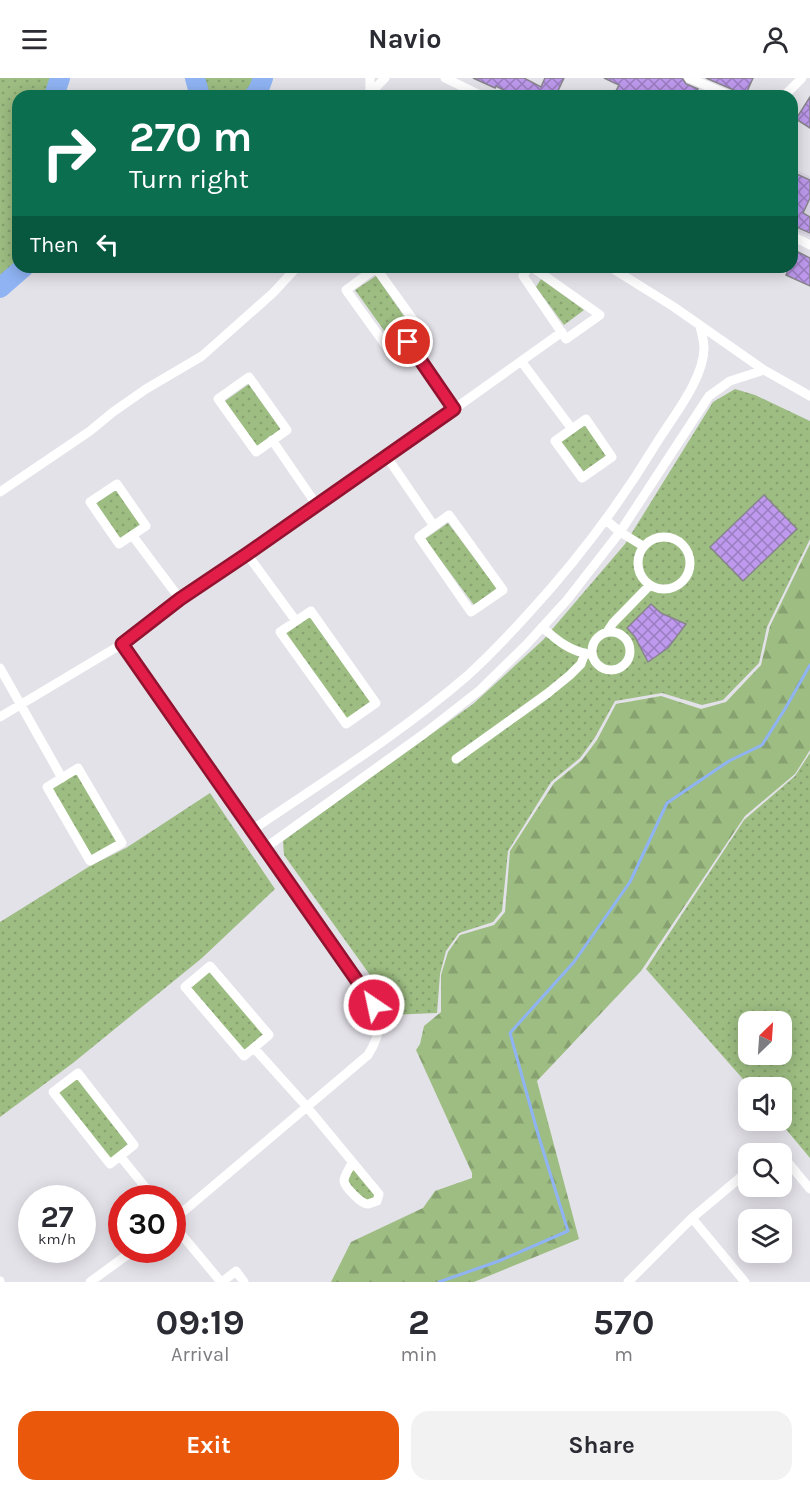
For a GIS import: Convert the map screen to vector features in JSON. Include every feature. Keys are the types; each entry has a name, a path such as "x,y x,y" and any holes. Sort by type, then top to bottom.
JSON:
{"street":[{"path":"375,90 385,78"},
{"path":"445,78 468,90"},
{"path":"689,78 717,90"},
{"path":"790,90 802,78"},
{"path":"0,492 82,437 146,389 202,356 273,293 291,273"},
{"path":"369,273 346,290 392,354 422,332 380,273"},
{"path":"526,273 523,276 566,339 600,315 540,273"},
{"path":"620,273 674,307 764,370 810,396"},
{"path":"252,830 406,724 467,675 552,588 606,520 674,417 701,368 704,347 700,325"},
{"path":"0,717 122,644 180,599 387,457 562,332"},
{"path":"408,342 454,409"},
{"path":"522,361 572,429"},
{"path":"265,848 426,733 480,690 567,600 620,532 708,396 730,381 764,370"},
{"path":"249,377 287,430 272,441 256,452 218,399 249,377"},
{"path":"674,417 690,424"},
{"path":"586,419 612,457 582,478 555,441 572,429 586,419"},
{"path":"272,441 316,504"},
{"path":"387,457 434,526"},
{"path":"647,459 661,468"},
{"path":"117,484 146,526 132,535 119,544 90,502 117,484"},
{"path":"450,515 502,590 471,612 418,537 434,526 450,515"},
{"path":"606,520 643,546"},
{"path":"132,535 180,599"},
{"path":"656,537 679,541 689,554 689,570 686,578 680,584 666,589 650,585 644,580 638,567 639,552 643,546 656,537"},
{"path":"247,554 296,621"},
{"path":"607,632 613,622 650,585"},
{"path":"310,611 376,703 346,724 280,633 296,621 310,611"},
{"path":"456,759 570,675 589,654 596,639 601,635 613,632 628,642 630,647 628,659 620,668 608,670 602,668 589,654 575,651 558,641 542,627"},
{"path":"122,644 354,975 379,1016 376,1041 368,1055 186,1210"},
{"path":"0,668 62,778"},
{"path":"78,768 122,843 90,861 46,787 62,778 78,768"},
{"path":"210,966 269,1035 254,1048 244,1056 185,987 210,966"},
{"path":"254,1048 307,1107 352,1163"},
{"path":"78,1073 134,1145 120,1156 110,1164 53,1092 78,1073"},
{"path":"120,1156 143,1185"},
{"path":"792,1167 810,1189"},
{"path":"628,1282 692,1218 738,1179"},
{"path":"692,1218 745,1282"},
{"path":"186,1239 222,1282 236,1271 244,1282"},
{"path":"90,1282 116,1263"}],"shaded area":[{"path":"798,171 810,176 810,237 798,232"}],"green space":[{"path":"0,78 60,78 56,90 12,90 12,273 17,273 0,288"},
{"path":"195,78 263,78 258,90 198,90"},
{"path":"376,276 413,329 393,343 355,290"},
{"path":"541,279 584,310 564,325 536,287"},
{"path":"249,384 281,430 257,446 225,401"},
{"path":"735,389 755,395 810,421 810,539 767,627 759,663 723,700 702,705 662,693 615,701 594,739 580,758 551,782 508,851 502,911 493,922 459,933 446,951 440,974 437,1013 388,1015 382,997 370,975 284,855 283,841 473,704 543,640 625,544 713,402"},
{"path":"585,424 607,455 584,472 561,441"},
{"path":"116,487 143,524 121,540 93,503"},
{"path":"448,523 497,588 474,605 425,539"},
{"path":"810,544 810,750 795,774 745,816 641,971 537,1081 579,1239 474,1282 331,1282 351,1242 423,1208 435,1191 472,1178 472,1173 416,1050 420,1044 424,1026 441,1012 441,975 448,952 460,935 494,925 505,912 510,851 554,783 582,760 597,740 616,704 661,696 701,709 726,702 761,665 770,626"},
{"path":"309,616 371,702 347,720 284,634"},
{"path":"810,753 810,1158 787,1131 792,1131 792,1077 741,1077 646,969 744,820 795,776"},
{"path":"77,772 119,842 91,857 50,788"},
{"path":"210,793 275,889 202,958 73,1063 0,1117 0,922 90,866 126,848"},
{"path":"209,969 266,1035 245,1053 187,987"},
{"path":"78,1076 131,1145 110,1161 57,1093"},
{"path":"353,1167 376,1194 376,1198 369,1202 361,1198 347,1181"}],"building":[{"path":"473,78 524,78 541,87 545,78 564,78 558,90 504,90 496,86 495,88"},
{"path":"604,78 682,78 686,84 698,89 616,90 619,85"},
{"path":"706,78 753,78 748,90 734,90"},
{"path":"810,97 810,128 798,120 798,116"},
{"path":"798,175 810,180 810,198 803,213 810,217 810,233 798,228"},
{"path":"798,252 810,258 810,286 786,275 787,273 798,273"},
{"path":"764,495 797,529 743,581 710,547"},
{"path":"651,604 661,613 686,624 668,648 648,662 635,637 627,628"}],"waterway":[{"path":"56,90 60,78"},
{"path":"195,78 198,90"},
{"path":"258,90 263,78"},
{"path":"0,288 17,273"},
{"path":"439,1282 499,1261 568,1231 510,1033 574,962 630,882 667,803 729,761 762,745 810,665"}],"route":[{"path":"374,1005 122,644 180,599 454,409 408,342"}]}
